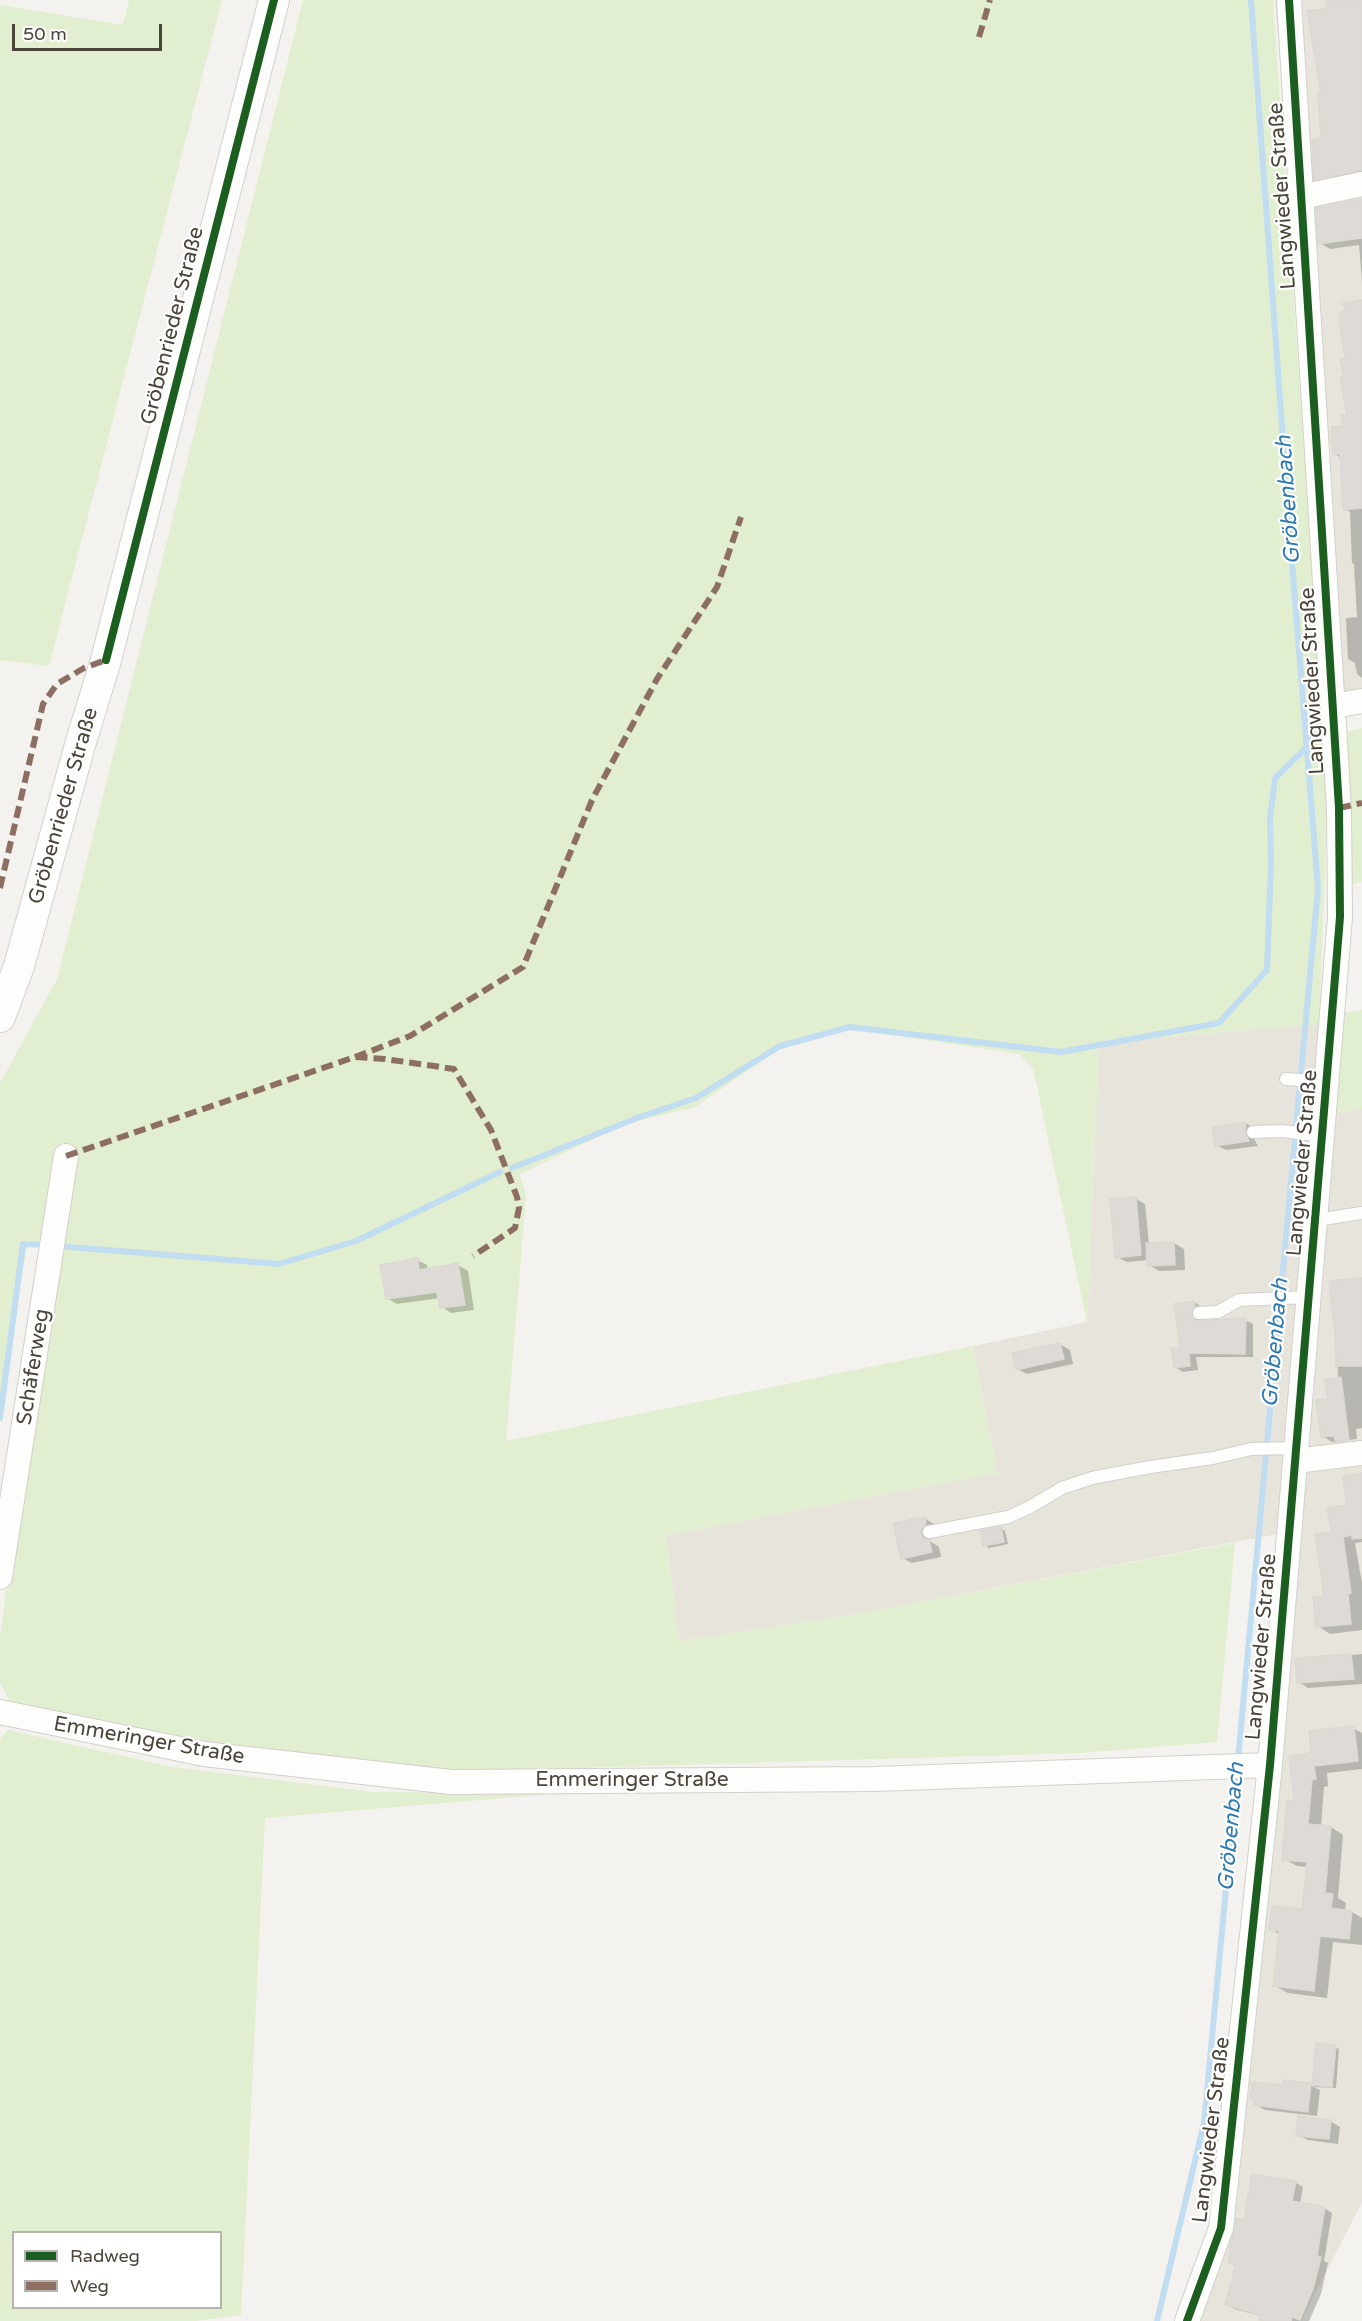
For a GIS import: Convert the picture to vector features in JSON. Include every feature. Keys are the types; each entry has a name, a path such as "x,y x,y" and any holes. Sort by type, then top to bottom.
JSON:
{"street":[{"name":"Gröbenrieder Straße","path":"0,1017 19,966 106,660 274,0"},
{"name":"Langwieder Straße","path":"1187,2321 1221,2228 1260,1765 1291,1452 1300,1297 1316,1220 1314,1135 1340,917 1339,808 1289,0"},
{"path":"1301,197 1362,184"},
{"path":"1333,706 1362,701"},
{"name":"Schäferweg","path":"0,1577 66,1156"},
{"path":"1291,1452 1362,1453"},
{"name":"Emmeringer Straße","path":"0,1712 204,1754 451,1782 875,1779 1260,1765"}],"lane":[{"path":"1286,1079 1322,1081"},
{"path":"1253,1132 1282,1131 1314,1135"},
{"path":"1316,1220 1362,1213"},
{"path":"1199,1313 1218,1312 1239,1300 1300,1297"},
{"path":"930,1532 1008,1517 1062,1488 1092,1478 1213,1458 1251,1449 1291,1452"}],"shaded area":[{"path":"1275,0 1362,0 1362,700 1333,706"},
{"path":"1319,1024 1334,1112 1362,1109 1362,2202 1301,2321 1193,2321 1227,2226 1298,1530 853,1615 679,1641 666,1535 997,1473 973,1346 1087,1322 1099,1043"}],"green space":[{"path":"129,0 222,0 49,666 0,660 0,5 123,25"},
{"path":"303,0 1273,0 1319,667 1327,817 1319,1024 1099,1043 1087,1322 1033,1068 1019,1054 851,1029 778,1050 695,1107 623,1125 520,1174 526,1196 506,1441 973,1346 997,1473 666,1535 679,1641 853,1615 1235,1543 1217,1742 1080,1753 441,1772 183,1738 10,1702 0,1682 0,1638 25,1443 63,1251 27,1245 0,1411 0,1083 57,979"},
{"path":"1362,728 1362,882 1350,885 1342,733"},
{"path":"1362,1010 1362,1109 1334,1112 1340,1014"},
{"path":"8,1730 172,1767 373,1792 564,1793 265,1818 241,2315 195,2321 0,2321 0,1739"}],"building":[{"path":"1326,0 1362,0 1362,170 1314,180 1312,140 1321,138 1318,93 1321,92 1307,11 1328,8"},
{"path":"1362,199 1362,238 1318,244 1316,208"},
{"path":"1362,300 1362,508 1343,510 1340,454 1333,455 1331,427 1343,426 1341,416 1347,414 1340,378 1344,377 1340,359 1345,358 1338,315 1345,311 1343,303"},
{"path":"1246,1122 1245,1133 1249,1141 1215,1146 1212,1127"},
{"path":"1136,1197 1141,1255 1115,1258 1110,1199"},
{"path":"1174,1242 1175,1265 1147,1266 1146,1243"},
{"path":"418,1258 419,1270 458,1263 465,1305 440,1308 437,1292 386,1299 380,1265"},
{"path":"1362,1278 1362,1366 1336,1366 1329,1281"},
{"path":"1194,1301 1195,1306 1191,1314 1196,1321 1246,1318 1245,1354 1189,1353 1190,1366 1174,1368 1171,1348 1180,1347 1174,1304"},
{"path":"1060,1343 1064,1359 1016,1370 1012,1353"},
{"path":"1341,1377 1349,1440 1336,1442 1334,1436 1321,1437 1316,1400 1328,1399 1324,1380"},
{"path":"1362,1473 1362,1538 1352,1539 1352,1535 1343,1537 1351,1593 1348,1594 1351,1624 1316,1627 1313,1597 1324,1596 1315,1534 1331,1532 1327,1508 1347,1505 1343,1476"},
{"path":"925,1517 926,1524 921,1529 921,1534 923,1538 929,1540 932,1552 901,1559 893,1523"},
{"path":"1001,1527 1004,1542 983,1546 980,1531"},
{"path":"1351,1654 1354,1679 1297,1683 1295,1658"},
{"path":"1354,1726 1358,1761 1314,1766 1316,1779 1312,1780 1308,1824 1331,1826 1325,1893 1333,1894 1331,1908 1352,1911 1349,1939 1320,1936 1314,1991 1273,1986 1279,1931 1269,1930 1272,1906 1302,1909 1307,1862 1282,1860 1287,1800 1294,1801 1289,1756 1311,1753 1309,1731"},
{"path":"1316,2043 1336,2045 1332,2087 1312,2085"},
{"path":"1283,2080 1311,2083 1308,2112 1254,2105 1254,2099 1250,2099 1252,2082 1283,2085"},
{"path":"1298,2116 1331,2120 1329,2139 1296,2136"},
{"path":"1252,2174 1296,2181 1292,2201 1325,2207 1317,2256 1321,2257 1313,2289 1300,2320 1292,2317 1291,2321 1259,2321 1261,2315 1225,2305 1236,2265 1228,2263 1231,2241 1236,2218 1244,2220"}],"waterway":[{"name":"Gröbenbach","path":"1238,1760 1318,888 1251,0"},
{"path":"1306,738 1318,735"},
{"path":"512,1168 637,1118 696,1098 780,1046 850,1027 1061,1052 1219,1023 1267,970 1271,864 1270,818 1275,778 1307,747"},
{"path":"57,1246 279,1264 356,1241 500,1172"},
{"path":"0,1418 23,1244 48,1245"},
{"name":"Gröbenbach","path":"1157,2321 1204,2123 1237,1771"}],"marked path":[{"path":"979,37 990,0"},
{"path":"355,1057 410,1036 523,967 592,800 657,679 717,587 741,517"},
{"path":"0,888 43,704 57,684 84,668 106,660"},
{"path":"1339,808 1362,803"},
{"path":"66,1156 355,1057 454,1069 491,1130 517,1197 519,1208 515,1228 473,1256"}],"cycle path":[{"path":"106,660 274,0"},
{"path":"1187,2321 1221,2228 1270,1765 1340,917 1339,808 1289,0"}]}
